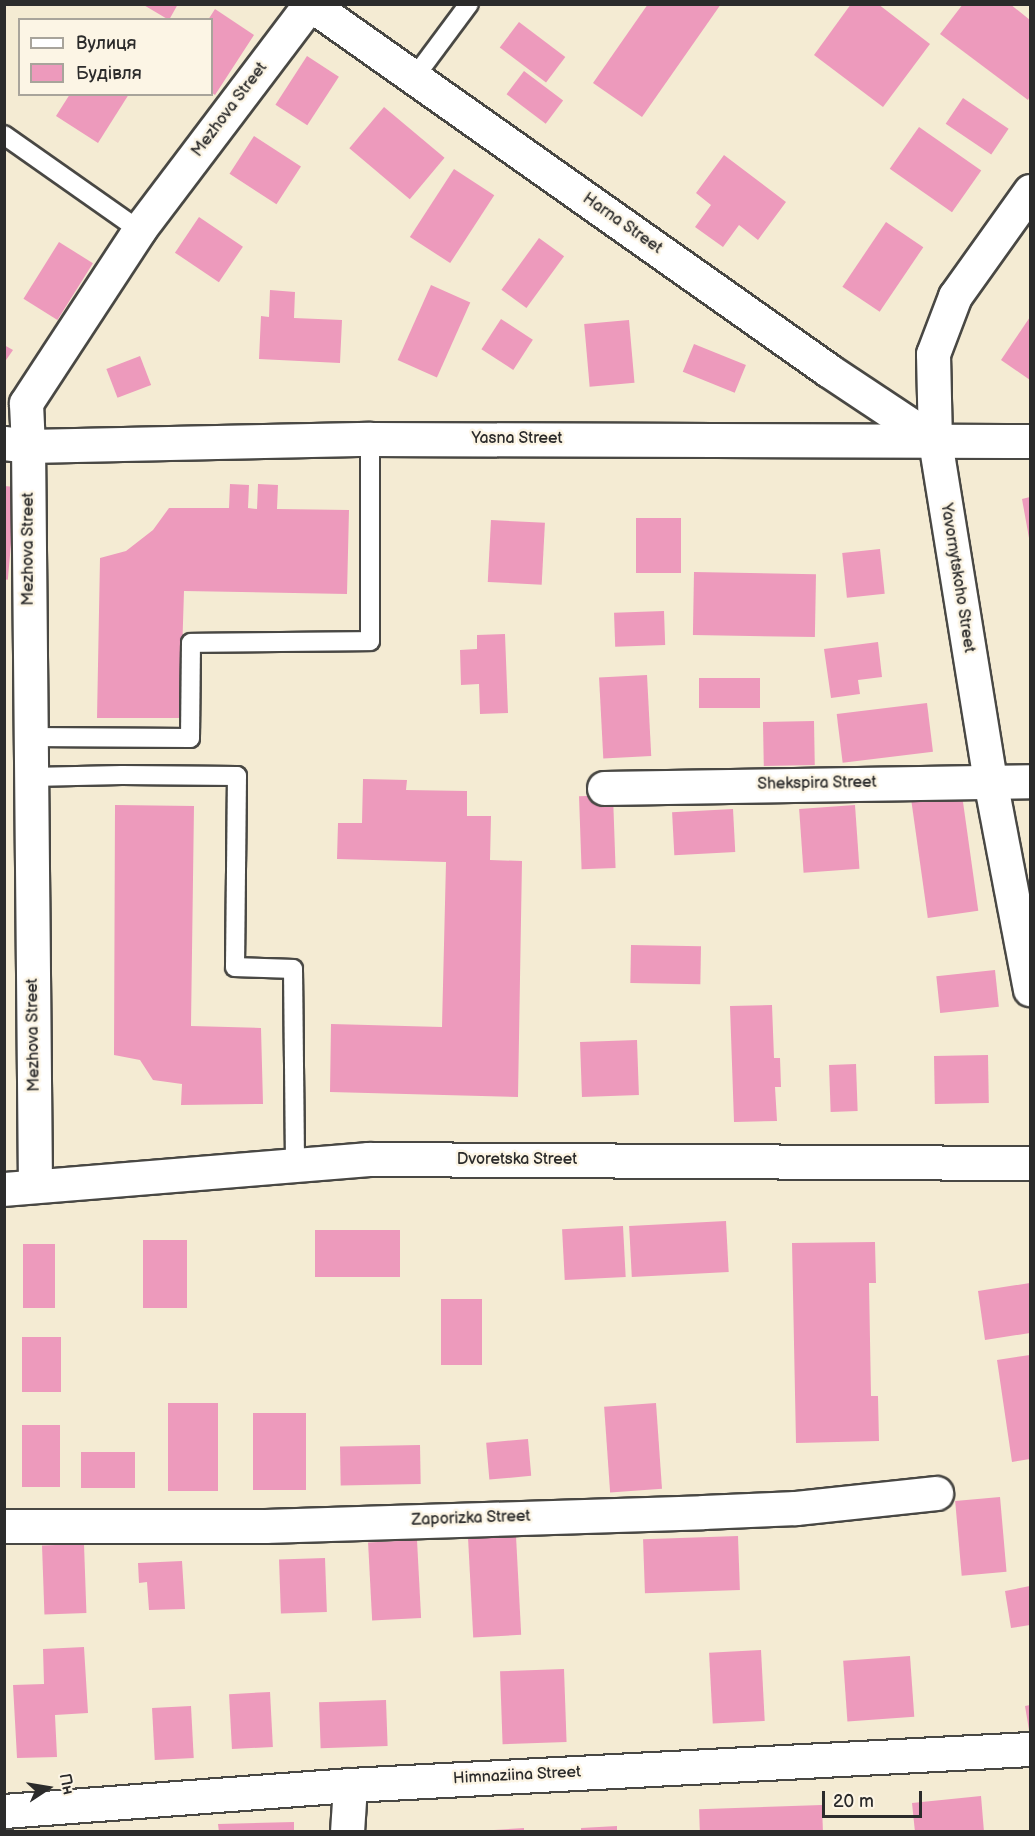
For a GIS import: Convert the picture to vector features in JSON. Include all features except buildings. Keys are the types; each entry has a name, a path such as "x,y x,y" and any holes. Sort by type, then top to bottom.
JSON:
{"street":[{"name":"Harna Street","path":"310,4 828,370 935,441"},
{"name":"Mezhova Street","path":"20,1187 22,794 30,737 16,445 26,403 139,230 310,4"},
{"name":"Yavornytskoho Street","path":"1030,190 955,296 933,354 935,441 990,780 1030,989"},
{"name":"Yasna Street","path":"16,445 370,439 1030,441"},
{"name":"Shekspira Street","path":"604,788 1030,781"},
{"name":"Dvoretska Street","path":"20,1187 368,1159 1030,1163"},
{"name":"Zaporizka Street","path":"4,1526 265,1526 703,1512 796,1508 936,1493"},
{"name":"Himnaziina Street","path":"4,1811 350,1785 1030,1749"},
{"path":"347,1832 350,1785"}],"lane":[{"path":"414,78 469,4"},
{"path":"4,135 139,230"},
{"path":"30,737 190,738 191,643 370,640 370,439"},
{"path":"22,794 122,774 237,776 235,967 293,969 295,1164"}]}
